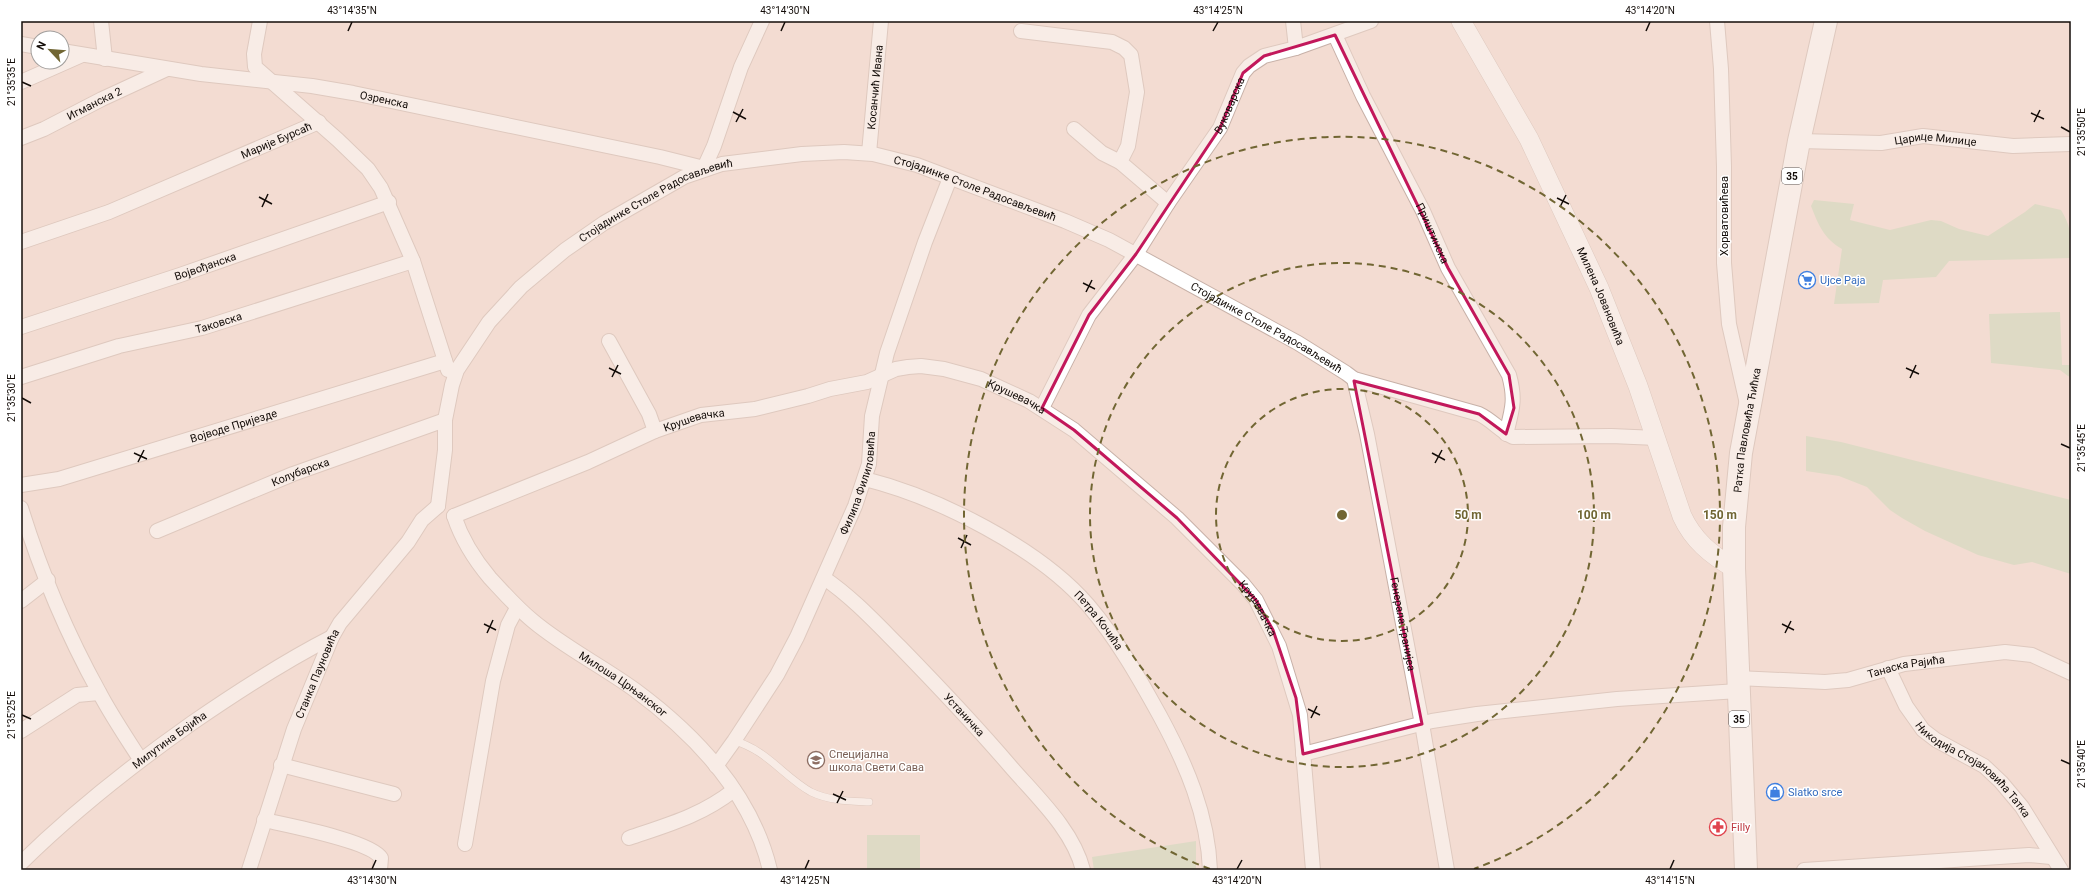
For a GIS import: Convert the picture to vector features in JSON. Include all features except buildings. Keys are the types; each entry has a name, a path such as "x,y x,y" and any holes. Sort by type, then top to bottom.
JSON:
{"main road":[{"name":"Милена Јовановића","path":"1461,21 1529,139 1561,204 1615,324 1657,438 1670,484 1688,529 1707,550 1734,568"},
{"name":"Ратка Павловића Ћићка","path":"1746,870 1734,568 1737,484 1749,408 1799,141 1826,21"}],"street":[{"path":"101,21 105,59"},
{"path":"260,21 254,54 255,67 269,81 319,122"},
{"path":"704,168 714,146 741,67 762,21"},
{"name":"Косанчић Ивана","path":"869,153 881,21"},
{"path":"1293,21 1296,48"},
{"name":"Вуковарска","path":"1042,408 1090,316 1136,254 1168,203 1220,128 1243,73 1253,62 1264,56 1296,48 1371,21"},
{"name":"Хорватовићева","path":"1717,21 1721,69 1724,167 1724,263 1729,324 1731,341 1749,408"},
{"path":"1021,31 1112,42 1124,48 1131,55 1137,92 1128,146 1120,162"},
{"name":"Приштинска","path":"1335,35 1363,96 1423,211 1448,268 1509,375 1514,408 1506,434"},
{"name":"Озренска","path":"70,53 166,69 269,81 353,93 660,157 704,168"},
{"path":"21,82 82,55"},
{"name":"Игманска 2","path":"21,138 50,126 102,99 166,69"},
{"name":"Марије Бурсаћ","path":"21,242 109,212 319,122 368,169 389,202 413,261 452,385"},
{"path":"1074,129 1102,153 1120,162 1168,203"},
{"name":"Царице Милице","path":"1799,141 1881,143 1924,136 2013,146 2071,144"},
{"name":"Стојадинке Столе Радосављевић","path":"438,506 445,450 445,420 452,385 458,370 481,333 501,308 521,287 565,250 604,223 684,177 704,168 722,164 802,154 838,152 869,153 916,165 1076,226 1136,254 1320,356 1354,379 1479,414 1488,418 1506,434"},
{"name":"Филипа Филиповића","path":"716,766 777,675 824,578 855,506 869,464 872,416 881,375 916,268 950,178"},
{"name":"Војвођанска","path":"21,327 180,275 389,202"},
{"name":"Таковска","path":"21,377 119,346 202,328 413,261"},
{"path":"609,341 649,414 655,431"},
{"name":"Војводе Пријезде","path":"21,485 26,486 60,479 445,361"},
{"name":"Крушевачка","path":"454,516 588,462 655,431 701,416 762,407 867,382 896,369 908,367 922,366 944,369 981,379 1042,408 1074,430 1177,518 1243,584 1256,600 1277,640 1300,715 1313,870"},
{"name":"Генерала Транијеа","path":"1354,379 1368,441 1422,724 1447,870"},
{"name":"Колубарска","path":"158,530 293,474 445,420"},
{"path":"1506,434 1520,437 1611,436 1657,438"},
{"name":"Петра Кочића","path":"865,479 900,490 942,507 1024,550 1066,582 1089,605 1126,657 1184,763 1204,825 1209,846 1210,870"},
{"path":"438,506 454,516"},
{"name":"Станка Пауновића","path":"249,870 281,765 304,702 332,637 349,612 396,556 422,520 438,506"},
{"path":"21,508 69,633 99,693 140,759"},
{"name":"Милоша Црњанског","path":"454,516 470,551 517,608 544,630 646,699 695,742 734,790 753,820 764,848 770,870"},
{"name":"Устаничка","path":"824,578 848,596 884,631 936,683 994,747 1067,834 1077,852 1083,870"},
{"path":"21,601 48,580"},
{"path":"465,844 493,681 508,625 517,608"},
{"name":"Милутина Бојића","path":"21,863 81,808 140,759 272,670 332,637"},
{"name":"Танаска Рајића","path":"1303,754 1422,724 1505,710 1617,699 1738,684 1836,681 1860,678 1888,668 1943,658 2015,652 2032,656 2071,673"},
{"name":"Никодија Стојановића Татка","path":"1888,668 1899,692 1923,730 1936,740 1984,766 2001,782 2031,821 2051,857 2061,870"},
{"path":"21,731 77,695 99,693"},
{"path":"281,765 394,794"},
{"path":"629,838 688,819 719,802 734,790"},
{"path":"264,820 336,838 373,850 381,858 380,870"},
{"path":"1804,870 2039,855 2051,857"}],"lane":[{"path":"734,741 749,745 811,791 834,800 869,802"}],"highlighted area":[{"path":"1335,35 1448,268 1509,375 1514,408 1506,434 1479,414 1354,381 1422,724 1303,754 1296,698 1273,630 1256,600 1177,518 1074,430 1042,408 1089,315 1136,254 1220,128 1243,73 1264,56"}],"green space":[{"path":"1814,200 1854,204 1850,220 1890,230 1931,220 1941,221 1959,229 1988,236 2035,204 2061,210 2065,216 2071,239 2071,258 1949,261 1936,277 1883,280 1879,303 1834,304 1842,249 1826,236 1819,225 1811,206"},
{"path":"2060,312 2062,365 2071,365 2071,377 2060,370 1991,363 1989,314"},
{"path":"1806,436 1841,442 2071,500 2071,574 2032,562 2014,565 1978,555 1925,531 1902,518 1890,510 1867,487 1839,476 1806,471"},
{"path":"867,835 920,835 920,870 867,870"},
{"path":"1196,841 1196,870 1094,870 1092,857"}],"place":[{"name":"Ujce Paja","path":"1807,280"},
{"name":"Специјална школа Свети Сава","path":"816,760"},
{"name":"Slatko srce","path":"1775,792"},
{"name":"Filly","path":"1718,827"}]}
